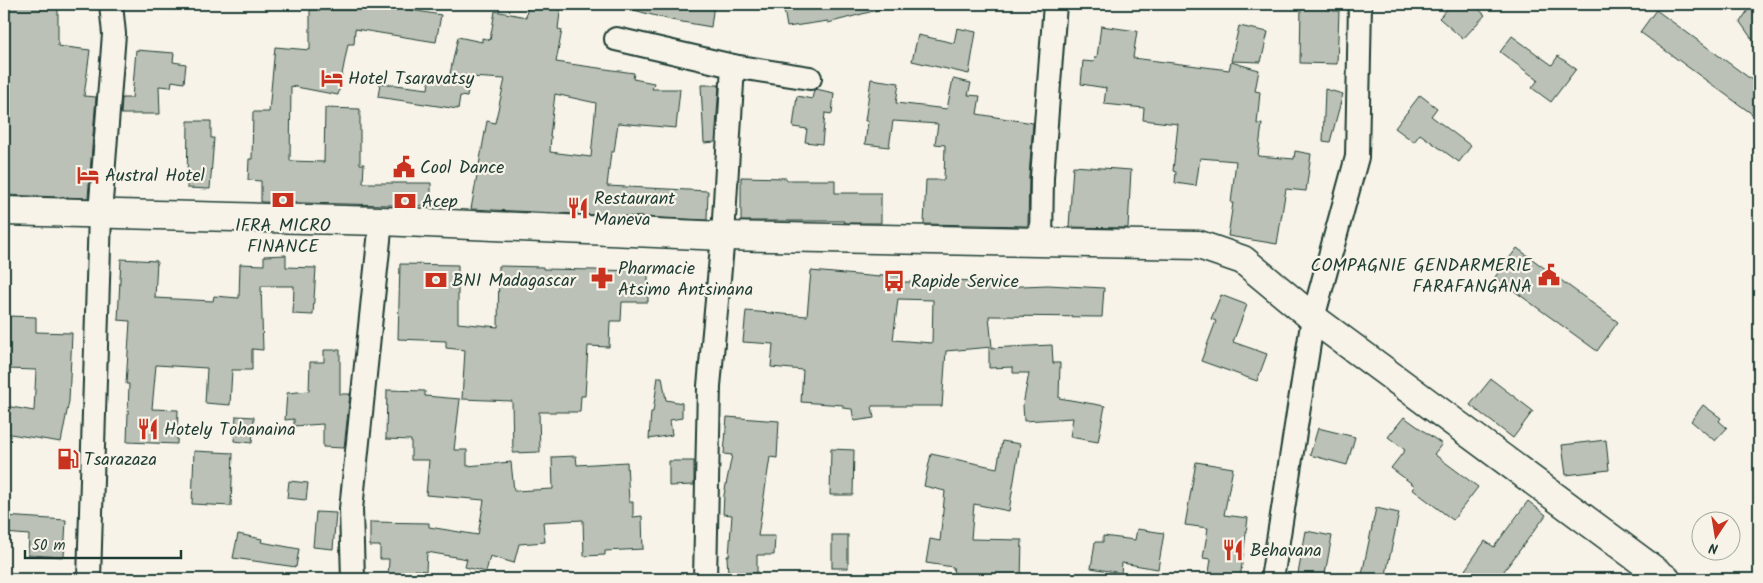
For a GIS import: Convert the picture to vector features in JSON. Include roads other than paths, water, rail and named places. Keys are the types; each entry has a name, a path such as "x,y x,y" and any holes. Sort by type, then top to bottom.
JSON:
{"main road":[{"path":"4,211 381,222 723,236 1199,245 1243,260 1313,318 1666,579"}],"street":[{"path":"89,579 100,214 114,34 111,4"},
{"path":"1041,243 1042,177 1055,4"},
{"path":"1272,579 1313,318 1358,157 1360,4"},
{"path":"616,39 733,66 810,78"},
{"path":"705,579 709,386 723,236 733,66"},
{"path":"353,579 351,508 381,222"}],"place":[{"name":"Hotel Tsaravatsy","path":"332,78"},
{"name":"Cool Dance","path":"404,167"},
{"name":"Austral Hotel","path":"88,175"},
{"name":"IFRA MICRO FINANCE","path":"283,200"},
{"name":"Acep","path":"405,201"},
{"name":"Restaurant Maneva","path":"578,208"},
{"name":"COMPAGNIE GENDARMERIE FARAFANGANA","path":"1549,275"},
{"name":"Pharmacie Atsimo Antsinana","path":"602,278"},
{"name":"BNI Madagascar","path":"436,280"},
{"name":"Rapide Service","path":"894,281"},
{"name":"Hotely Tohanaina","path":"148,429"},
{"name":"Tsarazaza","path":"68,459"},
{"name":"Behavana","path":"1233,550"}]}
